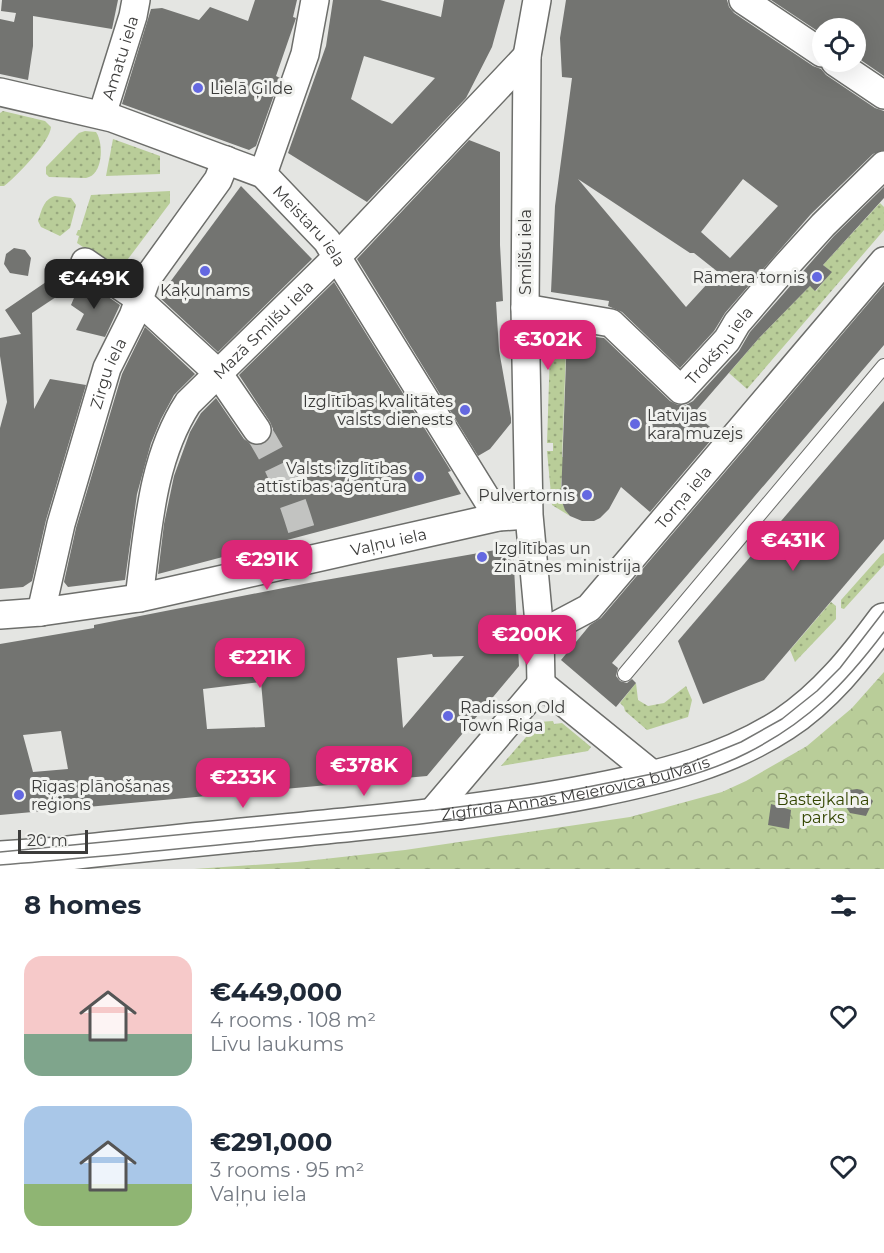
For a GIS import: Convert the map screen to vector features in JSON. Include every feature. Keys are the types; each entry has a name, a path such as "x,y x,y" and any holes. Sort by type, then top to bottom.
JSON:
{"street":[{"name":"Amatu iela","path":"102,115 136,0"},
{"path":"263,174 304,54 315,0"},
{"name":"Smilšu iela","path":"537,0 527,56 525,308 529,515 540,634 541,684"},
{"path":"743,0 812,46"},
{"name":"Mazā Smilšu iela","path":"139,598 154,487 177,420 188,403 337,257 527,56"},
{"path":"850,72 884,95"},
{"name":"Meistaru iela","path":"0,92 102,115 263,174 327,241 498,517"},
{"name":"Zirgu iela","path":"41,612 61,524 107,368 139,302 146,280 218,180 226,160"},
{"name":"Trokšņu iela","path":"525,308 611,322 681,390 727,340 737,323 784,268 823,225 884,165"},
{"name":"Torņa iela","path":"540,634 589,608 884,261"},
{"path":"85,262 132,294 218,373 257,430"},
{"name":"Vaļņu iela","path":"0,615 41,612 139,598 306,547 498,517 529,515"},
{"name":"Zigfrīda Annas Meierovica bulvāris","path":"0,858 60,854 429,816 544,801 683,771 743,747 785,724 844,672 884,620"},
{"path":"429,816 541,684 657,778"}],"lane":[{"path":"626,674 884,366"}],"green space":[{"path":"3,111 45,121 51,127 45,141 32,159 4,186 0,186 0,113"},
{"path":"96,132 99,137 101,151 96,171 92,176 86,178 49,177 46,174 46,167 79,133"},
{"path":"113,139 160,156 160,174 106,176"},
{"path":"170,191 170,203 119,271 77,243 79,236 76,235 80,230 91,195"},
{"path":"55,196 71,198 76,205 70,228 60,236 41,227 38,221 45,203"},
{"path":"880,203 884,207 884,230 747,389 729,373 760,337 810,286 816,291 831,272 823,265"},
{"path":"551,320 567,323 561,495 565,509 570,516 552,505 547,451 553,451 553,443 547,443"},
{"path":"884,553 884,565 844,609 841,608 841,600"},
{"path":"831,602 836,606 836,619 795,662 790,650"},
{"name":"Bastejkalna parks","path":"884,672 884,869 194,869 297,862 405,850 630,817 722,792 807,746 852,708"},
{"path":"636,683 638,700 648,706 664,703 686,686 692,700 688,717 647,730 625,711 620,703"},
{"path":"553,721 554,724 562,723 591,747 588,751 501,766 539,722"}],"building":[{"path":"2,0 118,0 112,29 33,16 33,46 28,80 0,74 0,19 14,22 16,13 1,11"},
{"name":"Lielā Ģilde","path":"255,0 297,0 293,17 296,18 276,76 280,78 256,146 249,150 122,104 151,9 162,8 199,20 210,7 248,21"},
{"path":"333,0 380,0 441,17 444,0 505,0 492,47 466,98 367,202 288,153 326,46","holes":["364,56 435,78 392,124 351,99"]},
{"path":"566,0 727,0 734,13 812,65 812,72 824,72 875,108 884,111 884,150 873,154 811,214 725,313 714,331 680,368 622,312 608,306 609,301 551,292 555,206 572,78 562,77 560,38","holes":["578,179 690,253 694,253 718,272 686,307","743,179 778,206 730,258 701,232"]},
{"path":"771,0 884,0 884,76 866,64 866,18 812,18 812,27"},
{"path":"469,140 500,152 500,245 503,301 496,302 499,350 511,418 511,423 490,449 478,456 357,259"},
{"name":"Kaķu nams","path":"241,186 312,259 218,352 159,297"},
{"name":"Latvijas kara muzejs","path":"884,187 884,198 823,265 832,272 815,291 810,286 760,337 694,413 717,433 650,512 621,487 609,509 600,518 594,521 582,521 570,516 561,499 567,334 604,338 670,401 678,405 686,405 693,401 739,351 750,332 834,236"},
{"path":"14,248 25,250 31,258 28,276 10,273 4,264 6,254"},
{"path":"82,279 120,305 105,337 76,330 84,314 71,305"},
{"path":"46,282 56,297 32,313 34,409 50,379 86,385 46,520 32,581 23,587 0,589 0,428 7,402 0,356 0,338 21,334 5,310"},
{"path":"334,282 451,471 448,472 461,494 158,574 164,524 174,476 190,432 201,413 216,398 244,439 258,446 266,443 273,429 239,375"},
{"path":"884,285 884,345 612,663 618,668 616,676 620,681 627,683 632,679 636,683 616,707 561,660 590,625 601,618"},
{"path":"145,327 195,374 174,395 151,443 137,494 125,580 68,587 64,582 76,528 122,374"},
{"path":"884,401 884,539 764,680 703,704 678,641"},
{"path":"513,547 519,666 427,776 0,815 0,644 94,628 94,625 314,582","holes":["432,654 433,657 464,656 403,728 397,658","261,682 265,727 207,729 203,689","61,731 68,769 33,772 23,735"]},
{"path":"850,790 862,790 873,801 866,816 850,813 844,804 845,795"},
{"path":"771,804 791,810 789,829 768,825"}],"tunnel":[{"path":"257,430 284,481 303,535"}],"tram line":[{"path":"0,852 435,810 543,796 682,766 741,742 782,719 817,691 840,668 884,611"},
{"path":"0,865 445,821 571,802 676,779 730,761 789,728 807,715 839,685 884,632"}],"place":[{"name":"Lielā Ģilde","path":"198,88"},
{"name":"Kaķu nams","path":"205,271"},
{"name":"Rāmera tornis","path":"817,277"},
{"name":"Izglītības kvalitātes valsts dienests","path":"465,410"},
{"name":"Latvijas kara muzejs","path":"635,424"},
{"name":"Valsts izglītības attīstības aģentūra","path":"419,477"},
{"name":"Pulvertornis","path":"587,495"},
{"name":"Izglītības un zinātnes ministrija","path":"482,557"},
{"name":"Radisson Old Town Riga","path":"448,716"},
{"name":"Rīgas plānošanas reģions","path":"19,795"}]}
